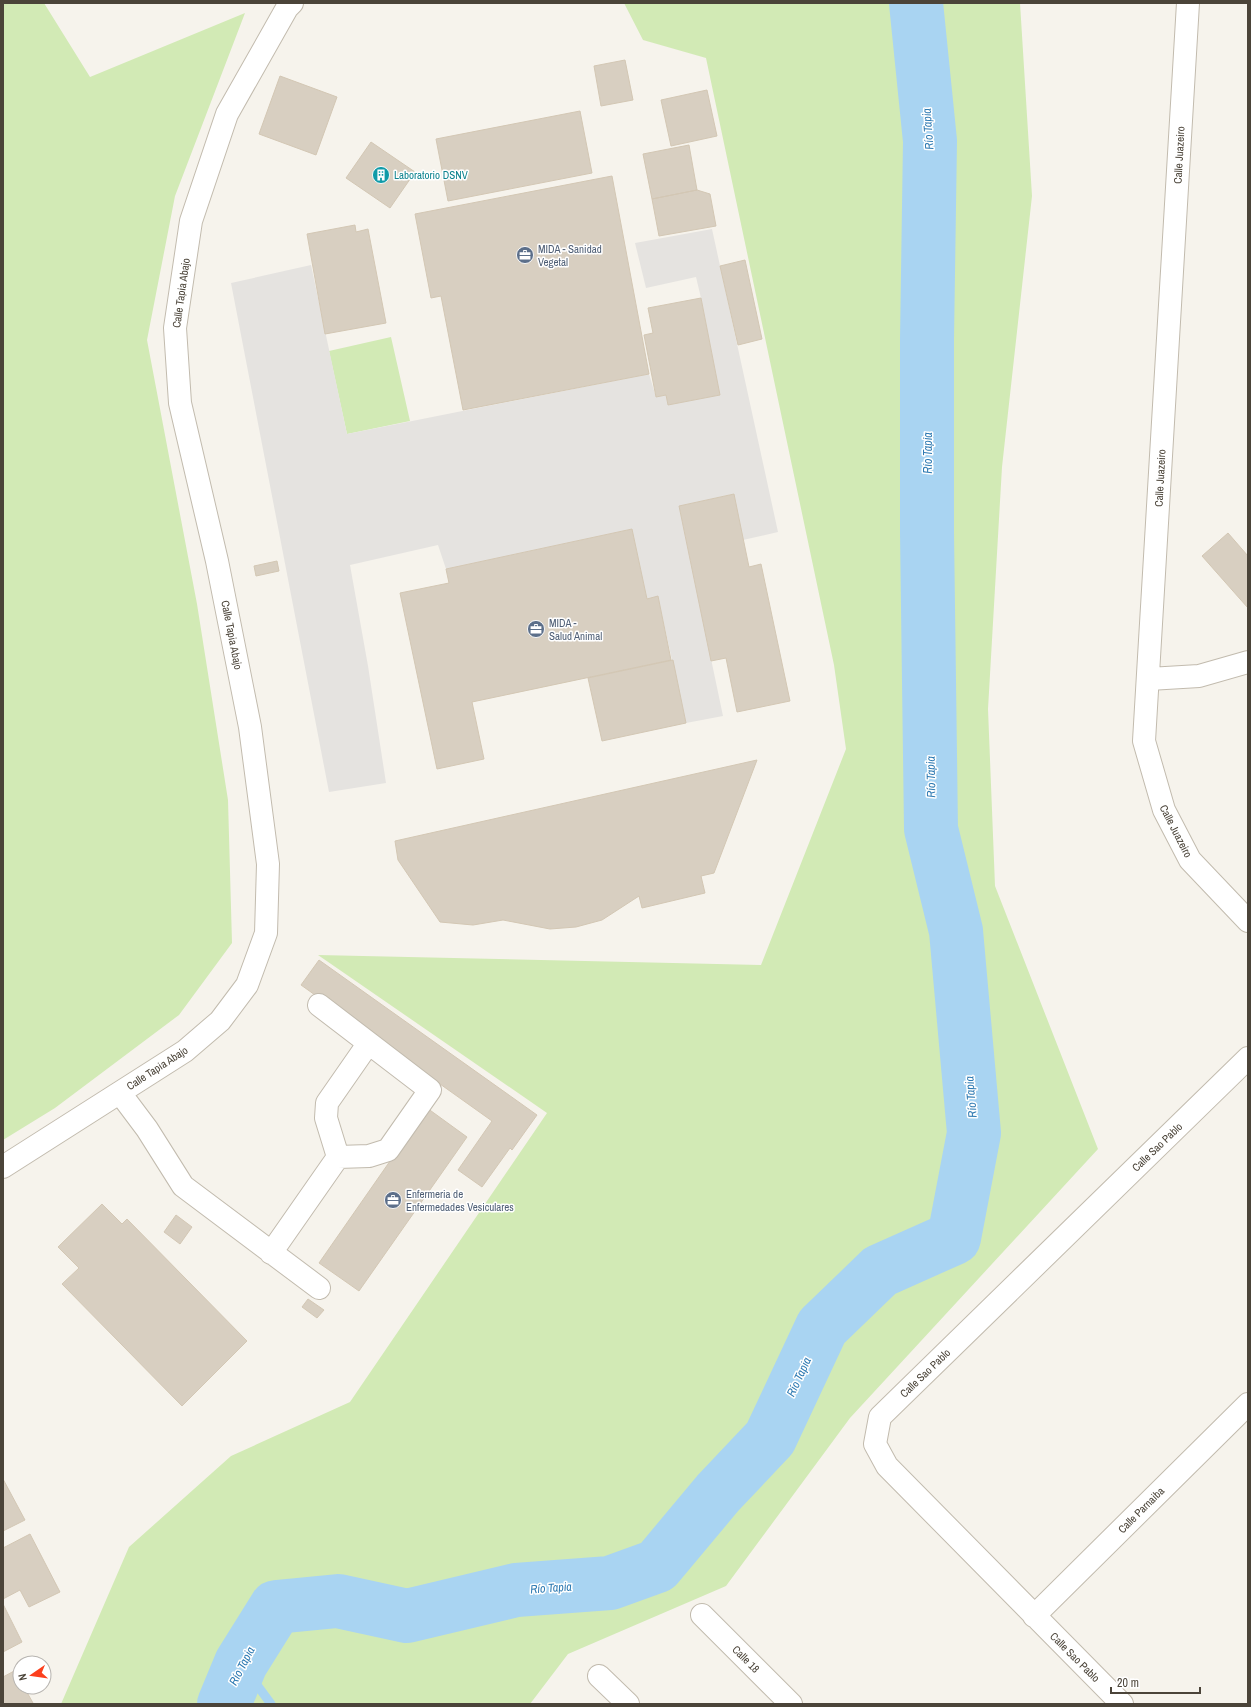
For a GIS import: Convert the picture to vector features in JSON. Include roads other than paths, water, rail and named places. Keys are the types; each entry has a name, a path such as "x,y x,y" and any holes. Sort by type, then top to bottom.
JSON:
{"street":[{"name":"Calle Tapia Abajo","path":"3,1167 185,1051 220,1021 247,985 266,932 268,864 250,727 218,561 180,403 175,328 191,222 227,114 287,8 292,3"},
{"name":"Calle Juazeiro","path":"1188,3 1149,679 1144,741 1164,810 1190,860 1248,921"},
{"path":"1149,679 1199,676 1248,662"},
{"path":"319,1005 430,1090 388,1150 369,1156 338,1157"},
{"path":"338,1157 326,1118 327,1103 368,1044"},
{"name":"Calle Sao Pablo","path":"1122,1704 887,1466 875,1444 880,1417 1248,1058"},
{"path":"120,1092 183,1186 319,1288"},
{"path":"271,1253 338,1157"},
{"name":"Calle Parnaiba","path":"1034,1616 1248,1404"},
{"name":"Calle 18","path":"702,1615 791,1704"},
{"path":"599,1676 628,1704"}],"waterway":[{"name":"Río Tapia","path":"224,1704 241,1663 276,1607 338,1601 407,1616 516,1590 610,1583 657,1566 718,1493 770,1438 822,1327 880,1271 954,1238 974,1133 956,931 931,829 927,533 927,339 930,141 916,3"},
{"path":"241,1663 271,1704"}],"place":[{"name":"Laboratorio DSNV","path":"381,175"},
{"name":"MIDA - Sanidad Vegetal","path":"525,255"},
{"name":"MIDA - Salud Animal","path":"536,629"},
{"name":"Enfermeria de Enfermedades Vesiculares","path":"393,1200"}]}
